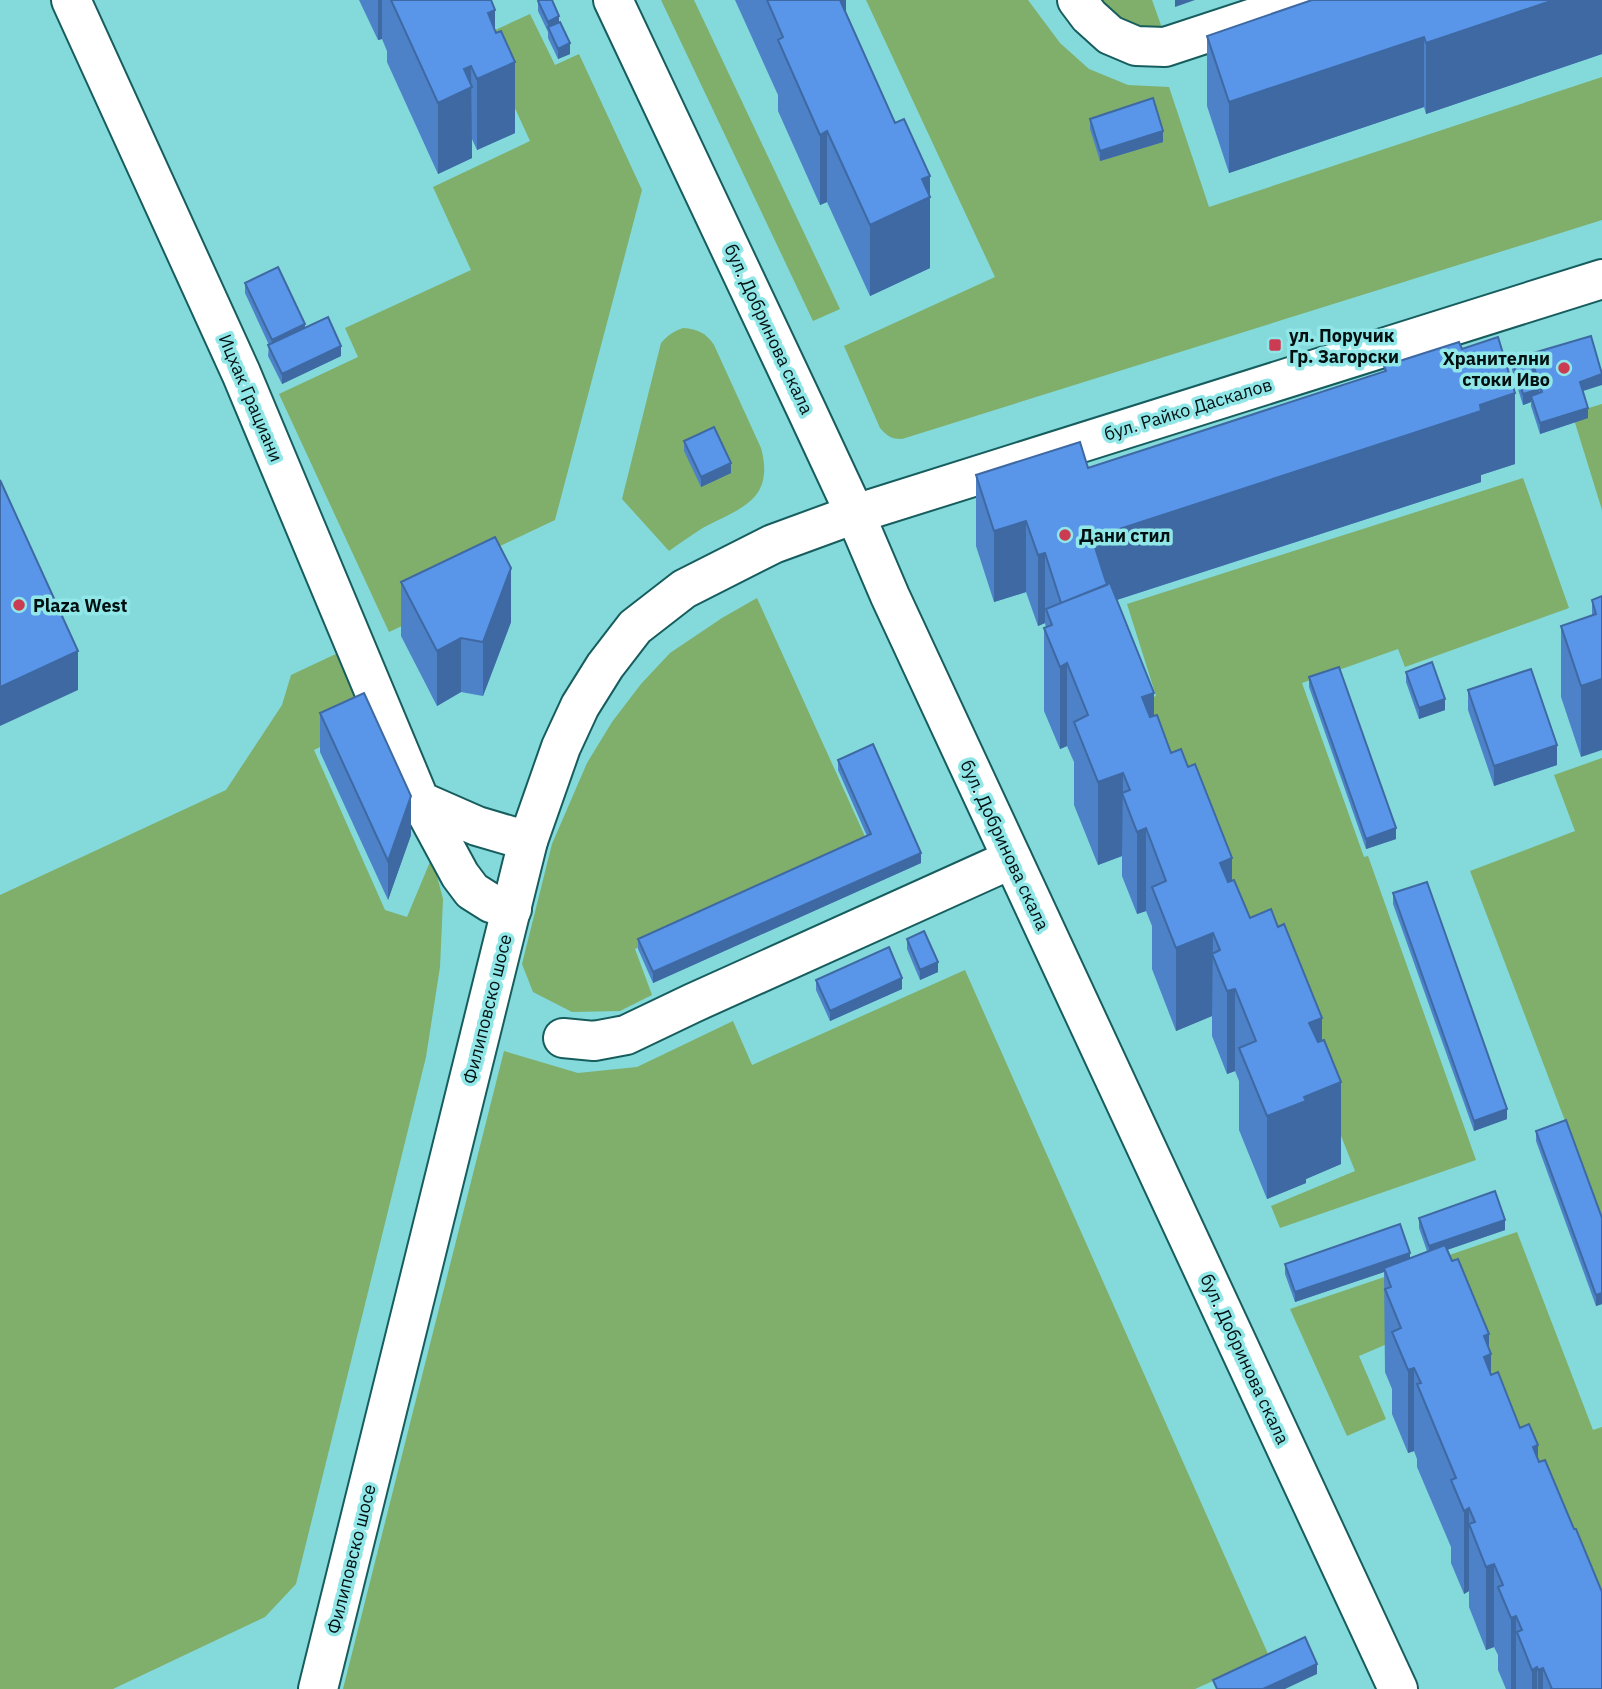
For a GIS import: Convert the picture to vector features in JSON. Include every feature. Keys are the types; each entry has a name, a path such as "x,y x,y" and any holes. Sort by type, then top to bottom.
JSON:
{"street":[{"name":"Ицхак Грациани","path":"71,0 241,373 420,801 472,891 491,903 512,909"},
{"name":"бул. Добринова скала","path":"613,0 855,514 890,596 1398,1689"},
{"path":"1077,0 1089,16 1110,35 1136,46 1165,47 1308,0"},
{"name":"бул. Райко Даскалов","path":"855,514 1602,279"},
{"name":"Филиповско шосе","path":"318,1689 528,841 561,747 580,706 605,666 635,627 684,589 774,544 855,514"},
{"path":"420,801 477,826 528,841"},
{"path":"563,1038 594,1041 626,1035 1012,859"}],"green space":[{"path":"661,0 694,0 840,309 813,321"},
{"path":"866,0 1028,0 1060,43 1089,69 1128,85 1169,87 1209,207 1602,77 1602,220 902,439 892,438 880,428 844,346 995,277"},
{"path":"1089,0 1152,0 1162,28 1137,29"},
{"path":"530,14 555,65 579,54 642,190 555,520 498,547 510,576 389,632 279,394 358,357 345,328 471,270 433,187 530,141 482,36"},
{"path":"683,328 701,332 714,345 761,448 764,472 760,490 751,501 701,529 669,551 622,499 661,343"},
{"path":"1602,404 1602,510 1572,413"},
{"path":"1523,478 1569,608 1405,667 1398,649 1302,683 1364,857 1368,856 1476,1160 1280,1228 1271,1206 1355,1171 1279,980 1133,704 1156,696 1127,604"},
{"path":"757,598 868,843 635,949 652,995 620,1011 572,1012 533,992 522,964 552,844 587,763 612,722 641,684 670,653"},
{"path":"340,652 369,723 314,750 385,910 407,917 432,857 443,899 440,967 426,1057 296,1584 265,1617 113,1689 0,1689 0,895 226,790 282,705 291,675"},
{"path":"1602,758 1602,1218 1470,871 1575,831 1554,775"},
{"path":"965,970 1269,1656 1195,1689 343,1689 504,1051 578,1073 637,1067 733,1021 752,1065"},
{"path":"1517,1232 1593,1430 1602,1427 1602,1638 1462,1312 1359,1356 1386,1419 1347,1436 1290,1309"}],"building":[{"path":"391,0 491,0 495,10 488,13 496,33 501,31 515,62 477,79 471,66 464,69 472,87 438,103"},
{"path":"539,0 552,0 559,16 548,22"},
{"path":"767,0 840,0 895,123 904,119 930,176 922,179 930,197 870,225 827,131 820,135 778,40 783,37"},
{"path":"1312,0 1554,0 1426,43 1424,37 1229,102 1207,36"},
{"path":"560,22 570,43 558,49 548,27"},
{"path":"1153,98 1163,131 1100,151 1090,119"},
{"path":"278,267 305,324 272,340 245,283"},
{"path":"328,317 341,346 282,374 268,345"},
{"path":"1591,336 1602,374 1580,382 1588,408 1540,423 1531,396 1542,392 1530,354"},
{"path":"1498,337 1515,393 1480,405 1481,411 1092,538 1107,585 1061,603 1045,553 1038,555 1026,521 994,531 976,475 1080,442 1088,468 1386,371 1384,366 1459,342 1462,349"},
{"path":"1528,355 1539,389 1523,394 1512,360"},
{"path":"714,427 731,463 701,477 684,441"},
{"name":"Plaza West","path":"0,480 78,651 0,687"},
{"path":"495,537 511,568 483,642 461,638 437,651 401,582"},
{"path":"1110,583 1154,693 1142,697 1150,717 1157,715 1171,753 1181,749 1188,767 1195,764 1232,858 1220,863 1228,882 1234,880 1250,918 1271,909 1278,927 1284,924 1322,1018 1309,1023 1318,1042 1324,1040 1341,1082 1304,1097 1306,1101 1267,1116 1239,1048 1256,1041 1235,989 1227,991 1212,954 1220,950 1213,933 1176,948 1152,887 1166,881 1146,828 1137,832 1122,793 1130,790 1123,773 1098,782 1074,722 1088,715 1067,663 1060,667 1044,628 1052,625 1046,609"},
{"path":"1602,596 1602,679 1581,686 1561,626 1596,614 1592,600"},
{"path":"1432,662 1445,699 1419,708 1406,672"},
{"path":"1339,667 1396,828 1366,839 1309,677"},
{"path":"1531,669 1557,745 1494,766 1468,690"},
{"path":"364,693 411,796 388,861 320,713"},
{"path":"873,744 921,853 653,972 638,939 871,834 838,760"},
{"path":"1427,882 1507,1109 1474,1121 1393,893"},
{"path":"924,931 938,962 920,970 907,939"},
{"path":"889,947 902,978 830,1011 816,980"},
{"path":"1566,1120 1602,1218 1602,1293 1596,1295 1536,1131"},
{"path":"1495,1191 1505,1220 1429,1246 1419,1218"},
{"path":"1400,1224 1410,1253 1295,1292 1285,1264"},
{"path":"1445,1245 1452,1261 1458,1259 1489,1334 1484,1336 1491,1354 1484,1357 1491,1375 1498,1372 1520,1428 1529,1424 1538,1445 1533,1447 1539,1462 1545,1460 1602,1592 1602,1689 1552,1689 1543,1668 1532,1670 1517,1632 1522,1630 1516,1616 1511,1618 1498,1587 1503,1585 1494,1564 1486,1567 1469,1524 1475,1522 1469,1508 1464,1511 1451,1480 1456,1478 1417,1384 1421,1383 1414,1368 1408,1370 1392,1332 1401,1328 1385,1289 1391,1287 1384,1268"},
{"path":"1305,1637 1317,1664 1263,1689 1217,1689 1213,1680"}],"place":[{"name":"ул. Поручик Гр. Загорски","path":"1275,345"},
{"name":"Хранителни стоки Иво","path":"1564,368"},
{"name":"Дани стил","path":"1065,535"},
{"name":"Plaza West","path":"19,605"}]}
